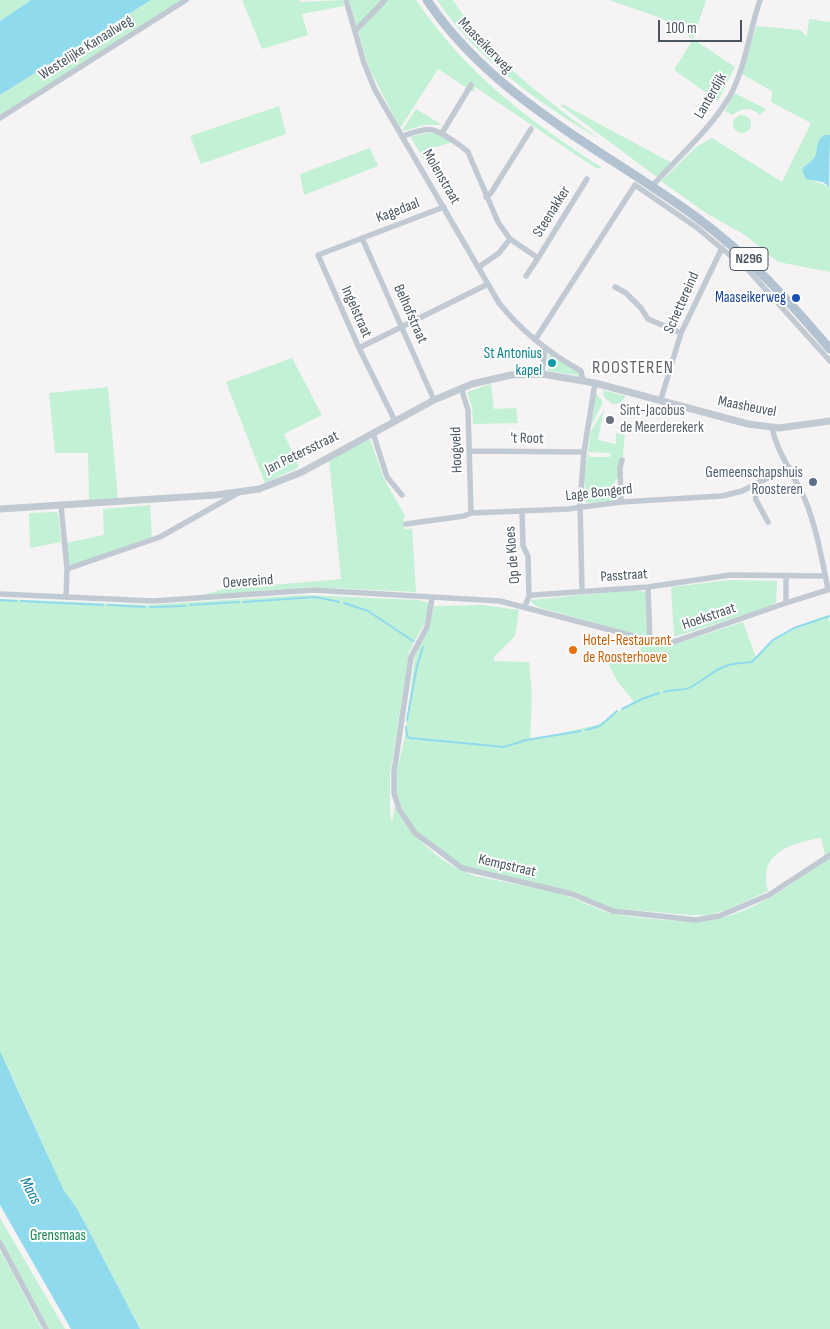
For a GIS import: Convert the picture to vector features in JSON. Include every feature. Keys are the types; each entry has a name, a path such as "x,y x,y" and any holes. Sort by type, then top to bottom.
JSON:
{"main road":[{"name":"Maaseikerweg","path":"427,0 462,44 502,84 652,186 697,218 751,261 781,291 830,349"}],"street":[{"name":"Westelijke Kanaalweg","path":"0,118 186,0"},
{"name":"Molenstraat","path":"346,0 364,63 375,90 499,303 512,320 535,340 581,371 583,380"},
{"path":"355,31 385,0"},
{"name":"Lanterdijk","path":"652,186 708,128 730,94 745,59 760,0"},
{"path":"403,136 428,128 442,132 471,85"},
{"path":"486,197 492,194 531,129"},
{"name":"Steenakker","path":"442,132 468,152 498,222 510,239 538,258"},
{"name":"Steenakker","path":"526,276 587,179"},
{"path":"535,340 634,184 722,248 762,283 830,361"},
{"name":"Kagedaal","path":"362,238 444,207"},
{"name":"Belhofstraat","path":"362,238 434,400"},
{"name":"Ingelstraat","path":"362,238 318,254 359,348 395,421"},
{"name":"Steenakker","path":"479,267 499,253 510,239"},
{"name":"Schettereind","path":"661,400 681,333 722,248"},
{"path":"359,348 488,284"},
{"path":"615,287 626,293 648,318 681,333"},
{"path":"542,374 545,348"},
{"name":"Jan Petersstraat","path":"0,509 240,492 279,482 434,400 461,388 493,377 542,374"},
{"name":"Maasheuvel","path":"542,374 583,380 748,424 772,427 804,426 830,421"},
{"path":"582,591 580,506 584,452 595,383"},
{"name":"Hoogveld","path":"461,388 468,410 471,513"},
{"path":"772,427 776,441 807,503 829,589"},
{"path":"373,433 387,478 402,495"},
{"name":"'t Root","path":"470,451 584,452"},
{"path":"621,502 620,468 622,460"},
{"name":"Lage Bongerd","path":"406,524 464,516 471,513 513,510 522,512 621,502 722,496 752,486 789,467"},
{"path":"752,486 756,500 768,522"},
{"path":"68,569 152,540 240,492"},
{"path":"61,505 68,569 66,597"},
{"name":"Op de Kloes","path":"522,512 523,546 528,556 528,596"},
{"name":"Passtraat","path":"528,596 648,587 730,575 825,576"},
{"path":"786,576 786,603"},
{"path":"648,587 650,642"},
{"name":"Hoekstraat","path":"525,606 650,642 676,641 829,589"},
{"name":"Oevereind","path":"0,594 153,601 313,590 432,598"},
{"path":"432,598 500,601 525,606 528,596"},
{"name":"Kempstraat","path":"432,598 426,627 411,657 394,772 394,793 399,809 415,833 462,868 572,894 613,911 696,920 719,916 769,895 830,855"},
{"path":"0,1243 46,1329"}],"green space":[{"path":"0,0 31,0 0,21"},
{"path":"151,0 186,0 0,115 0,95"},
{"path":"242,0 299,0 300,2 343,0 344,6 302,14 308,35 262,49"},
{"path":"349,0 416,0 457,52 500,94 523,113 602,168 596,168 585,161 475,87 473,92 438,69 401,127 399,126 369,68"},
{"path":"437,0 453,0 484,41 501,59 538,93 599,139 532,95 490,61 453,22"},
{"path":"609,0 706,0 693,39 661,18"},
{"path":"809,19 830,22 830,135 824,135 813,160 804,166 806,178 830,187 830,272 778,262 745,235 706,213 661,181 696,147 712,138 782,182 811,123 771,102 772,91 742,74 756,26 800,30 807,36"},
{"path":"693,39 735,67 718,101 674,70"},
{"path":"735,93 766,109 760,115 753,110 746,109 732,115 725,111"},
{"path":"560,105 564,105 672,163 657,177"},
{"path":"279,106 286,134 201,164 190,136"},
{"path":"416,109 442,125 424,125 404,131 403,129"},
{"path":"738,115 746,115 751,120 749,131 738,133 733,128 733,120"},
{"path":"436,133 453,142 429,149 434,164 429,168 411,138 412,136"},
{"path":"370,148 378,166 304,195 300,174"},
{"path":"549,354 581,374 581,376 548,371 548,364 553,365 554,362 547,359"},
{"path":"292,358 322,415 284,434 299,467 265,483 226,382"},
{"path":"491,384 494,409 516,408 518,423 473,424 472,408 467,392"},
{"path":"108,387 118,500 89,502 88,453 55,453 49,393"},
{"path":"603,390 626,396 620,403 612,404 604,397"},
{"path":"596,393 603,402 590,428"},
{"path":"604,409 598,440 616,444 616,433 625,435 622,465 615,481 615,493 618,495 619,500 586,503 584,476 588,453 590,457 610,457 611,453 588,452 591,431"},
{"path":"370,439 384,479 406,517 403,518 405,530 412,528 416,592 310,587 198,596 224,589 341,579 329,460"},
{"path":"150,505 152,538 68,567 66,543 104,535 103,509"},
{"path":"56,512 58,514 61,542 30,548 29,513"},
{"path":"730,580 777,581 776,602 771,606 674,637 671,587"},
{"path":"633,590 646,592 648,635 646,637 541,608 534,605 530,600"},
{"path":"305,595 418,600 429,603 425,622 409,652 390,775 390,813 392,822 395,806 410,829 429,849 462,871 475,876 561,894 614,914 679,921 713,920 759,904 789,886 815,865 825,854 821,838 788,847 772,859 766,878 768,891 731,908 709,915 610,908 574,893 463,867 421,836 407,820 397,797 397,770 405,736 415,656 428,630 434,606 483,605 519,610 515,636 494,657 494,661 529,662 532,695 530,740 597,725 634,702 617,681 607,661 640,650 643,644 669,646 743,622 756,657 774,638 795,627 828,615 830,623 830,1329 140,1329 78,1210 82,1329 0,1052 0,599 148,605","holes":["3,1055 54,1170 45,1154"]},
{"path":"0,1218 65,1329 49,1329 0,1241"},
{"path":"0,1251 4,1257 42,1329 0,1329"}],"water":[{"path":"31,0 151,0 0,95 0,21"},
{"path":"824,135 830,135 829,187 823,182 806,179 802,170 814,158 819,140"},
{"name":"Grensmaas","path":"0,1051 64,1191 78,1210 140,1329 71,1329 0,1205"}],"waterway":[{"path":"243,602 316,597 339,602"},
{"path":"0,600 17,601"},
{"path":"21,601 103,605"},
{"path":"190,605 239,602"},
{"path":"344,603 368,611 413,641"},
{"path":"108,605 145,607"},
{"path":"150,607 185,606"},
{"path":"664,692 688,688 731,664 752,662 773,640 794,628 830,616"},
{"path":"407,720 417,666 423,647"},
{"path":"622,709 659,693"},
{"path":"586,730 600,726 617,711"},
{"path":"406,727 407,736 410,738 504,747 526,740 581,731"}],"place":[{"name":"Maaseikerweg","path":"796,298"},
{"name":"St Antonius kapel","path":"552,363"},
{"name":"Sint-Jacobus de Meerderekerk","path":"610,420"},
{"name":"Gemeenschapshuis Roosteren","path":"813,482"},
{"name":"Hotel-Restaurant de Roosterhoeve","path":"573,650"}],"district":[{"name":"ROOSTEREN","path":"633,368"}],"water label":[{"name":"Maas","path":"30,1191"}]}
